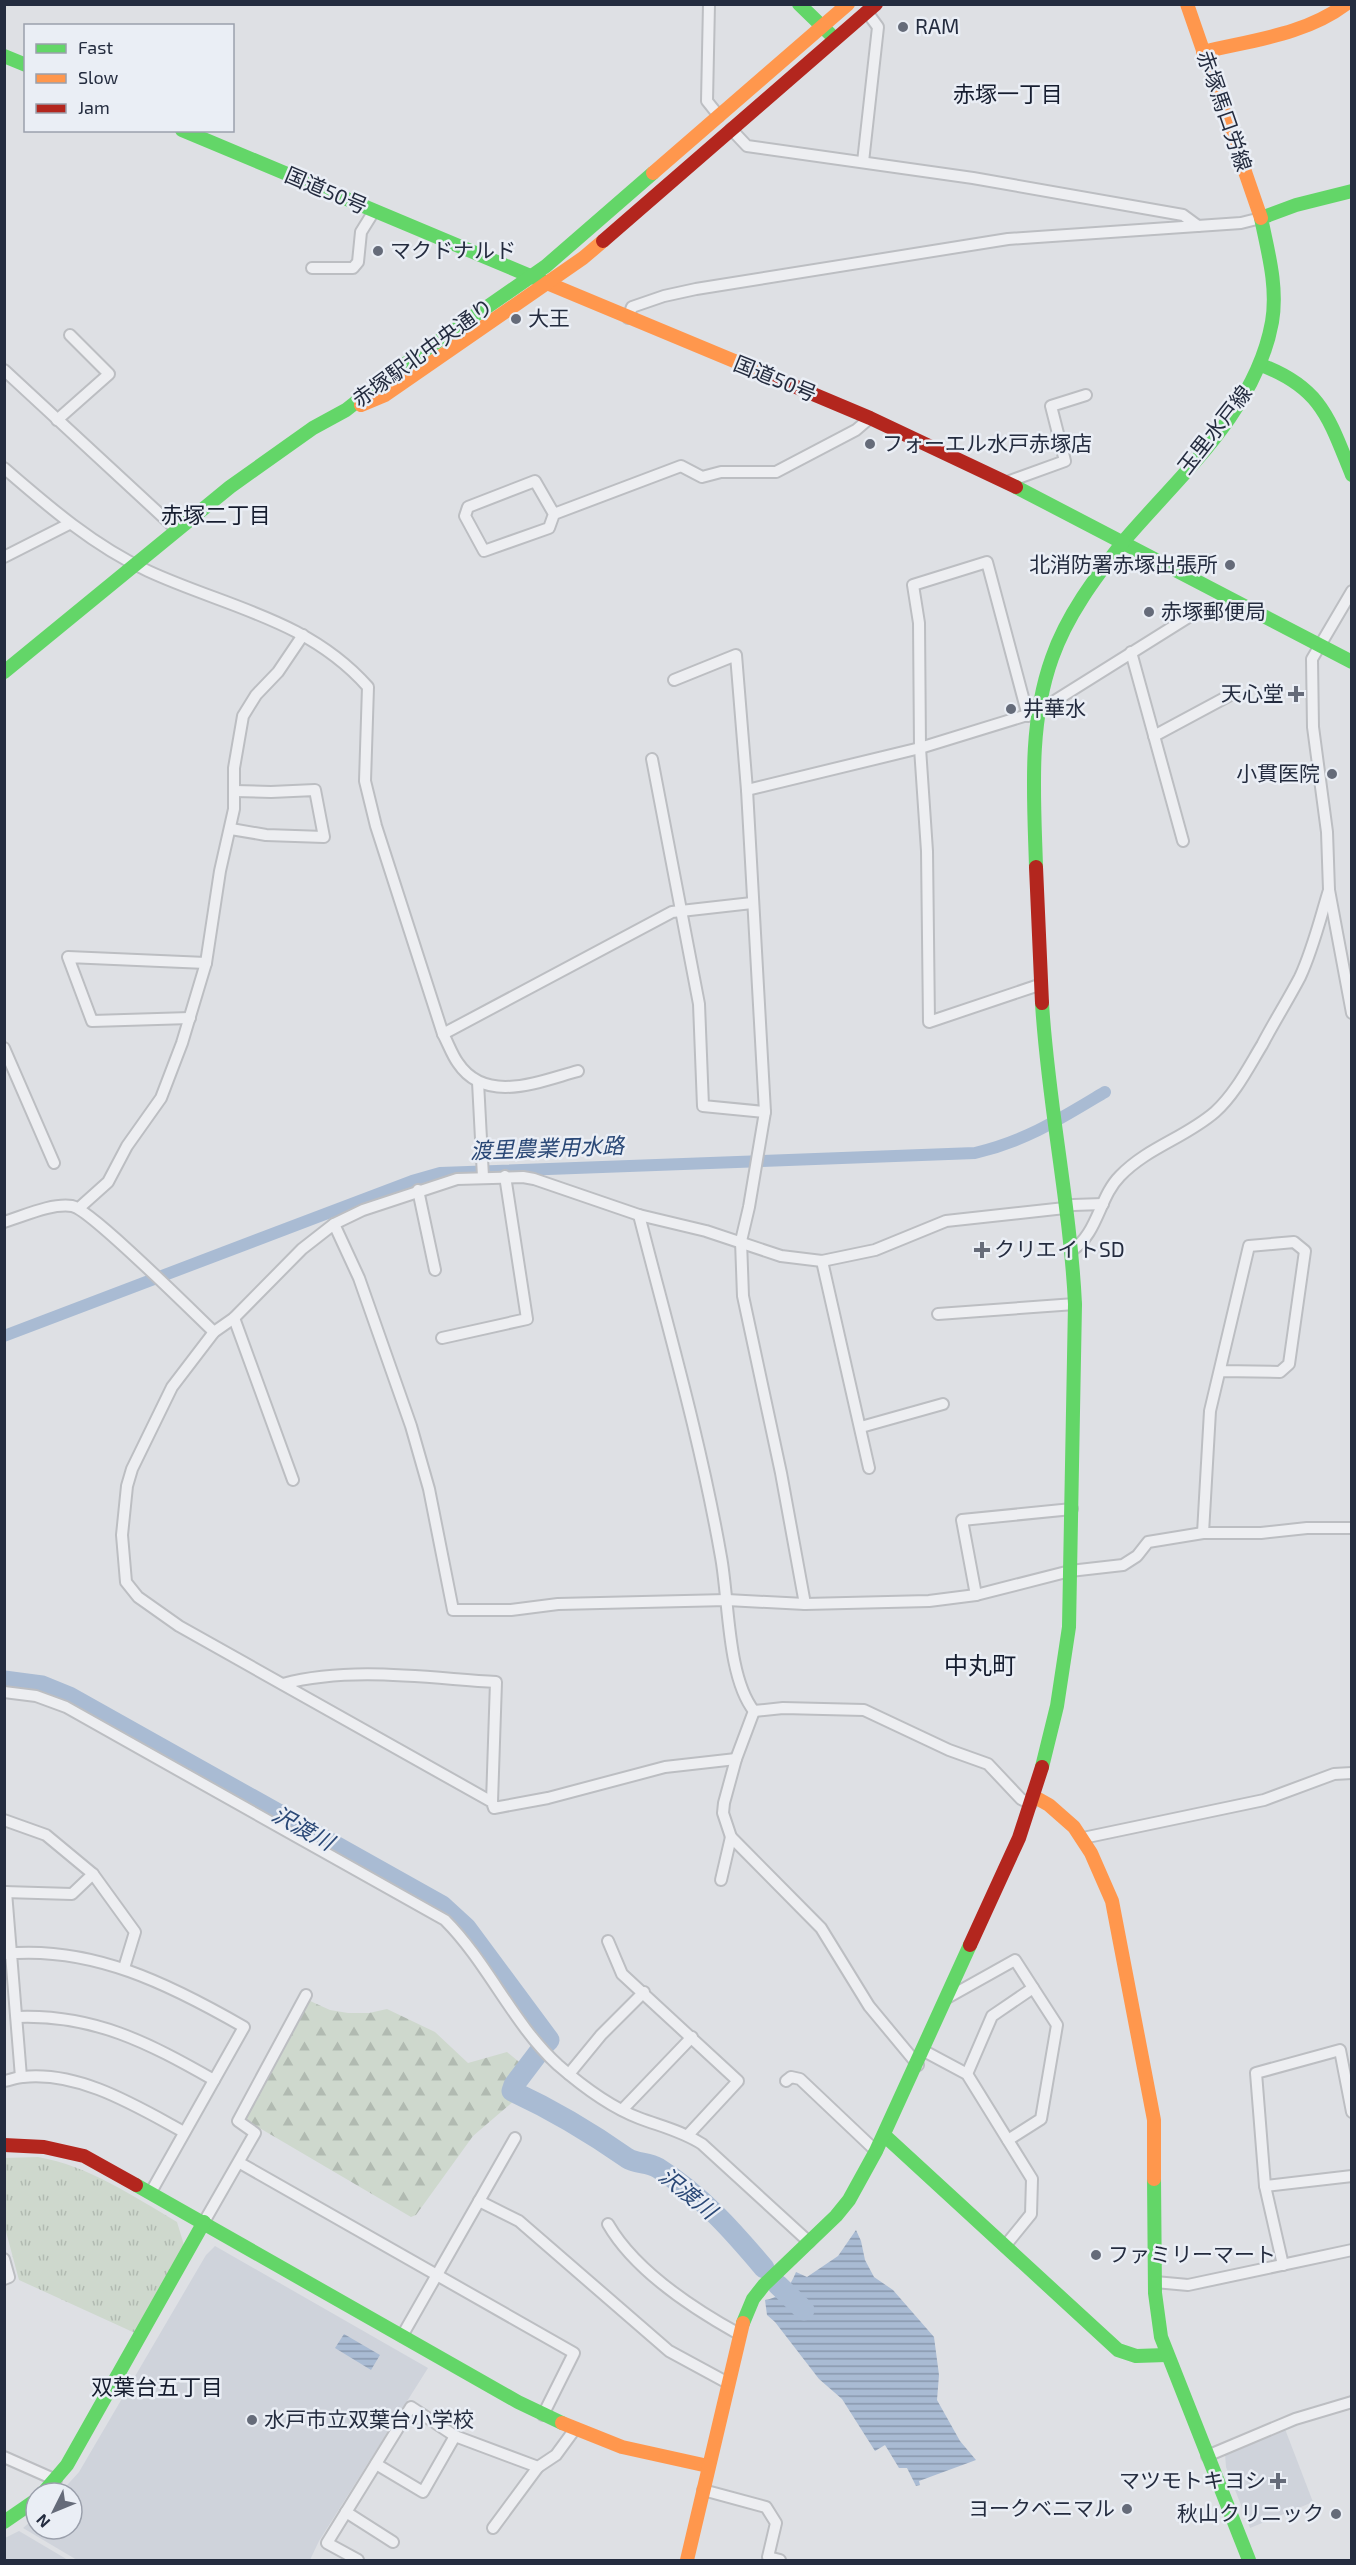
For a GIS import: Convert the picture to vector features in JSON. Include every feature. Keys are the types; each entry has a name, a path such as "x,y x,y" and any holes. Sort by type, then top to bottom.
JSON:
{"main road":[{"path":"799,4 835,40"},
{"name":"赤塚駅北中央通り","path":"346,410 458,326 560,255 680,148 848,4"},
{"name":"赤塚馬口労線","path":"1187,4 1261,218"},
{"path":"1203,52 1307,27 1329,17 1346,4"},
{"name":"赤塚駅北中央通り","path":"346,410 385,395 583,258 871,8"},
{"path":"4,56 24,64"},
{"name":"国道50号","path":"187,132 870,418 1007,482 1352,662"},
{"path":"1261,218 1296,205 1352,191"},
{"name":"玉里水戸線","path":"687,2560 739,2334 753,2300 764,2285 849,2200 918,2065 1008,1865 1032,1800 1065,1663 1072,1509 1075,1304 1071,1251 1052,1111 1039,985 1033,714 1063,632 1091,586 1148,510 1234,413 1247,394 1261,365 1274,304 1270,247 1261,218"},
{"path":"1261,365 1293,378 1308,390 1332,427 1352,475"},
{"path":"4,672 176,529 296,441 346,410"},
{"path":"1032,1800 1061,1811 1083,1838 1112,1901 1154,2120 1155,2282 1158,2322 1166,2355 1249,2560"},
{"path":"884,2135 1118,2350 1130,2357 1166,2355"},
{"path":"4,2145 29,2144 56,2147 84,2156 543,2415 622,2447 708,2466"},
{"path":"56,2481 77,2448 204,2222"},
{"path":"4,2522 24,2508"}],"street":[{"path":"709,4 707,101 719,116"},
{"path":"863,162 878,27 871,8"},
{"path":"731,129 747,146 1065,193 1183,215 1198,226"},
{"path":"680,148 691,163"},
{"path":"312,268 353,268 358,262 361,232 374,211"},
{"path":"628,318 632,307 664,296 696,289 1008,240 1241,223 1261,218"},
{"path":"57,420 109,374 70,334"},
{"path":"4,370 176,529"},
{"path":"1007,482 1065,461 1051,406 1086,395"},
{"path":"554,514 535,481 468,507 465,516 484,552 549,528 554,514 681,466 702,477 721,472 776,472 856,430 870,418"},
{"path":"4,468 69,524 133,564 289,626 351,669 368,687 365,781 376,826 443,1034 458,1064 477,1082 513,1088 530,1086 578,1071"},
{"path":"4,557 69,524"},
{"path":"1033,714 987,562 913,585 919,623 920,748 927,851 929,1022 1039,985"},
{"path":"1352,591 1311,659 1313,727 1327,832 1329,890 1352,1013"},
{"path":"747,790 920,748 1033,714 1195,613 1240,603"},
{"path":"79,1208 108,1182 127,1146 161,1098 190,1018 206,963 220,871 234,808 234,768 243,716 256,695 278,672 303,635"},
{"path":"1131,652 1183,841"},
{"path":"674,680 736,656 747,790 765,1112 741,1241 743,1296 781,1473 805,1604"},
{"path":"1154,735 1234,693"},
{"path":"652,759 699,1004 703,1106 765,1112"},
{"path":"231,828 266,835 324,837 315,790 234,791"},
{"path":"1071,1251 1086,1238 1112,1186 1131,1166 1151,1151 1190,1132 1216,1111 1233,1092 1300,976 1310,952 1329,890"},
{"path":"443,1034 672,912 752,903"},
{"path":"190,1018 92,1021 68,957 206,963"},
{"path":"4,1048 54,1163"},
{"path":"477,1082 482,1173"},
{"path":"492,1802 179,1626 138,1597 126,1582 122,1535 127,1486 132,1469 172,1386 214,1332 234,1318 296,1254 334,1224 363,1209 418,1190 482,1173 534,1179 639,1215 741,1241 781,1256 822,1261 838,1260 875,1250 946,1221 1065,1208 1073,1205 1103,1204"},
{"path":"442,1338 527,1319 505,1176"},
{"path":"418,1190 435,1270"},
{"path":"4,1222 62,1206 79,1208 157,1277 214,1332"},
{"path":"639,1215 695,1434 721,1557 736,1670 746,1702 754,1711"},
{"path":"334,1224 359,1278 411,1426 429,1489 453,1610 511,1610 558,1604 727,1600 805,1604 929,1601 976,1595 1070,1571 1123,1565 1137,1556 1148,1542 1203,1533 1261,1533 1307,1528 1352,1528"},
{"path":"1203,1533 1210,1411 1249,1246 1294,1242 1305,1251 1289,1364 1280,1372 1221,1371"},
{"path":"822,1261 861,1428 868,1468"},
{"path":"938,1314 1075,1304"},
{"path":"234,1318 293,1480"},
{"path":"861,1428 943,1404"},
{"path":"976,1595 962,1520 1072,1509"},
{"path":"283,1684 349,1675 496,1682 492,1802 494,1808 548,1798 665,1767 736,1759"},
{"path":"4,1692 36,1696 66,1707 445,1920 469,1947 541,2047 569,2074 622,2110 688,2135 702,2144 809,2242"},
{"path":"754,1711 783,1708 864,1710 949,1750 988,1764 1021,1799 1032,1800"},
{"path":"754,1711 736,1759 723,1813 731,1837 820,1928 869,2006 918,2065"},
{"path":"1083,1838 1264,1800 1334,1774 1352,1773"},
{"path":"4,1820 46,1835 93,1874 135,1932 124,1968"},
{"path":"721,1880 731,1837"},
{"path":"21,2077 17,2017 7,1954 5,1892 72,1894 93,1874"},
{"path":"608,1941 622,1974 738,2081 688,2135"},
{"path":"7,1954 58,1956 124,1968 190,1995 244,2027 151,2192"},
{"path":"947,1998 1015,1960 1057,2025 1041,2119 1008,2140"},
{"path":"967,2074 992,2016 1033,1988"},
{"path":"569,2074 601,2035 644,1992"},
{"path":"204,2222 240,2163 255,2133 238,2121 306,1995"},
{"path":"17,2017 70,2019 116,2031 161,2050 214,2080"},
{"path":"622,2110 692,2037"},
{"path":"1283,2265 1265,2186 1256,2073 1340,2050 1349,2081 1352,2112"},
{"path":"924,2051 967,2074 1032,2179 1031,2214 1005,2246"},
{"path":"4,2081 21,2077 52,2078 89,2086 134,2104 184,2132"},
{"path":"786,2081 791,2077 800,2079 876,2151"},
{"path":"402,2336 515,2138"},
{"path":"240,2163 574,2353 543,2415"},
{"path":"1265,2186 1352,2176"},
{"path":"479,2201 519,2221 669,2351 728,2384"},
{"path":"608,2223 615,2236 648,2270 694,2309 739,2334"},
{"path":"1155,2282 1188,2285 1352,2250"},
{"path":"4,2259 9,2277 4,2279"},
{"path":"1207,2456 1296,2420 1352,2402"},
{"path":"358,2560 327,2543 411,2407 455,2436 538,2467"},
{"path":"493,2528 538,2467 556,2455 575,2429"},
{"path":"376,2464 423,2492 455,2436"},
{"path":"4,2457 56,2481"},
{"path":"703,2490 766,2507 776,2523 768,2557 780,2560"},
{"path":"346,2512 393,2542"}],"shaded area":[{"name":"水戸市立双葉台小学校","path":"215,2246 428,2368 319,2541 310,2560 77,2560 45,2541 84,2541 84,2481 71,2481 79,2472 206,2255"},
{"path":"1285,2429 1313,2502 1250,2528 1226,2467 1225,2454"},
{"path":"19,2531 24,2534 24,2541 36,2541 68,2560 5,2560 5,2538"}],"green space":[{"path":"308,2000 330,2010 348,2013 369,2013 387,2009 435,2032 468,2063 507,2052 524,2066 503,2090 516,2099 473,2136 416,2215 411,2217 246,2120 245,2116"},
{"path":"38,2157 57,2161 93,2175 177,2222 184,2245 135,2333 19,2280 5,2228 4,2158"}],"water":[{"path":"856,2230 865,2260 874,2277 893,2290 934,2337 939,2375 937,2400 960,2441 976,2460 919,2481 920,2485 916,2486 907,2468 899,2468 885,2445 875,2451 842,2399 819,2379 767,2315 765,2300 785,2290 796,2272 807,2277 838,2256"},
{"path":"344,2334 380,2355 371,2370 335,2348"}],"waterway":[{"name":"渡里農業用水路","path":"4,1336 412,1181 440,1173 975,1153 1027,1136 1105,1092"},
{"name":"沢渡川","path":"4,1681 42,1686 69,1697 442,1906 466,1928 549,2040 546,2043"},
{"name":"沢渡川","path":"539,2052 512,2091 571,2122 631,2160 654,2166 674,2178 715,2214 764,2268"},
{"name":"沢渡川","path":"778,2285 804,2310"}],"traffic: fast":[{"path":"799,4 830,34"},
{"path":"4,56 24,64"},
{"path":"187,132 547,283"},
{"path":"4,672 230,487 313,428 346,410 398,369 546,266 653,173"},
{"path":"1123,542 1191,467 1233,413 1250,385 1263,354 1274,309 1271,270 1261,218 1296,205 1352,191"},
{"path":"1261,365 1298,384 1311,395 1337,437 1352,475"},
{"path":"1016,487 1352,662"},
{"path":"1036,867 1034,761 1044,683 1065,627 1092,583 1123,542"},
{"path":"1042,1003 1049,1078 1069,1229 1075,1304 1069,1627 1057,1706 1042,1767"},
{"path":"743,2323 753,2299 764,2285 836,2216 849,2200 876,2151 970,1945"},
{"path":"884,2135 1118,2350 1136,2356 1166,2355"},
{"path":"1154,2179 1155,2293 1161,2337 1249,2560"},
{"path":"136,2185 518,2402 562,2423"},
{"path":"53,2481 67,2465 204,2222"},
{"path":"4,2522 24,2508"}],"traffic: slow":[{"path":"653,173 848,4"},
{"path":"1187,4 1261,218"},
{"path":"1203,52 1296,30 1346,4"},
{"path":"361,405 385,395 583,258 603,241"},
{"path":"547,283 763,373"},
{"path":"1033,1796 1049,1805 1074,1827 1091,1853 1112,1901 1154,2120 1154,2179"},
{"path":"687,2560 743,2323"},
{"path":"562,2423 622,2447 708,2466"}],"traffic: jam":[{"path":"603,241 876,4"},
{"path":"763,373 870,418 1016,487"},
{"path":"1036,867 1042,1003"},
{"path":"970,1945 1019,1838 1042,1767"},
{"path":"4,2145 44,2147 84,2156 136,2185"}],"place":[{"name":"RAM","path":"903,27"},
{"name":"マクドナルド","path":"378,251"},
{"name":"大王","path":"516,319"},
{"name":"フォーエル水戸赤塚店","path":"870,444"},
{"name":"北消防署赤塚出張所","path":"1230,565"},
{"name":"赤塚郵便局","path":"1149,612"},
{"name":"天心堂","path":"1296,694"},
{"name":"井華水","path":"1011,709"},
{"name":"小貫医院","path":"1332,774"},
{"name":"クリエイトSD","path":"982,1250"},
{"name":"ファミリーマート","path":"1096,2255"},
{"name":"水戸市立双葉台小学校","path":"252,2420"},
{"name":"マツモトキヨシ","path":"1278,2481"},
{"name":"ヨークベニマル","path":"1127,2509"},
{"name":"秋山クリニック","path":"1336,2514"}],"district":[{"name":"赤塚一丁目","path":"1008,94"},
{"name":"赤塚二丁目","path":"216,515"},
{"name":"中丸町","path":"980,1666"},
{"name":"双葉台五丁目","path":"157,2387"}]}
